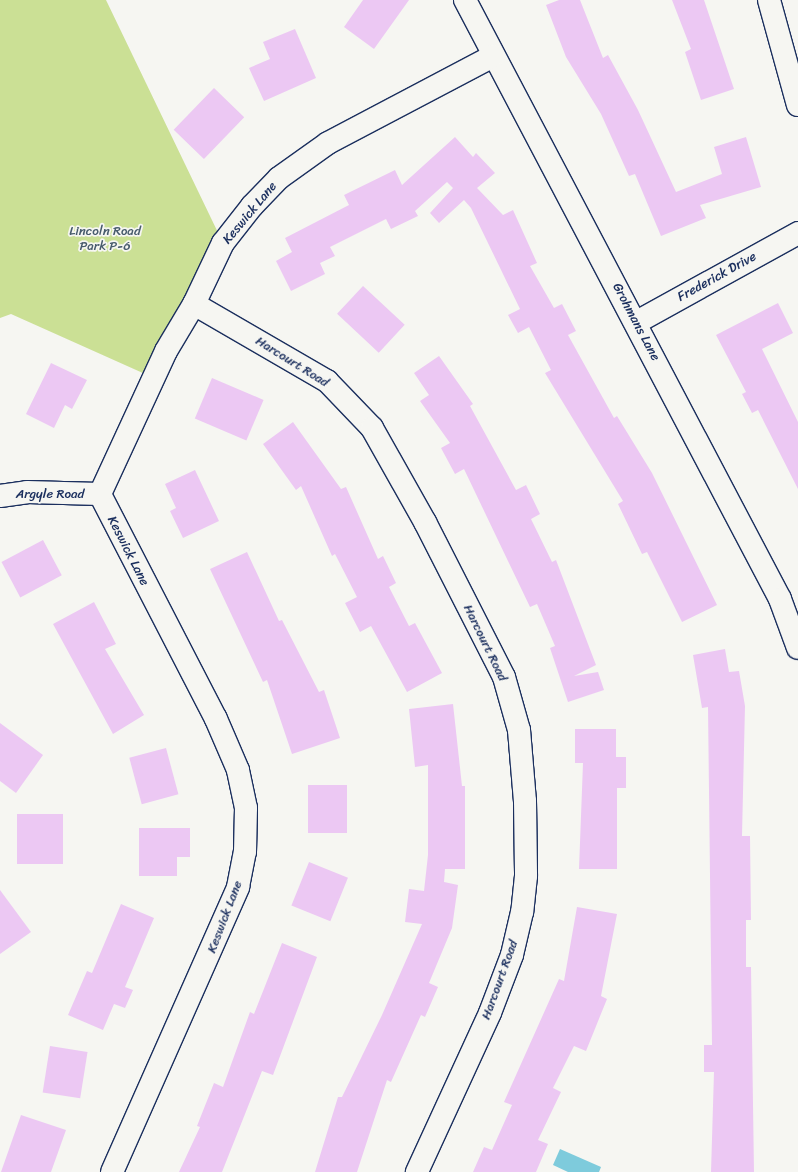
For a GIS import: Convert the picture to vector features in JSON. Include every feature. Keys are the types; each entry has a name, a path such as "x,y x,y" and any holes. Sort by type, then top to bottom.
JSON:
{"street":[{"name":"Grohmans Lane","path":"465,0 493,56 637,322 780,599 798,648"},
{"path":"769,0 798,105"},
{"name":"Keswick Lane","path":"112,1172 238,887 245,852 246,808 238,770 216,720 100,494 166,351 194,304 223,243 279,178 328,143 493,56"},
{"name":"Frederick Drive","path":"637,322 798,233"},
{"name":"Harcourt Road","path":"194,304 326,381 372,428 425,522 504,677 519,730 525,801 526,876 522,912 512,955 490,1013 417,1172"},
{"name":"Argyle Road","path":"0,496 28,492 100,494"}],"green space":[{"name":"Lincoln Road Park P-6","path":"0,0 106,0 223,243 154,378 11,314 0,318"}],"water":[{"path":"560,1149 601,1167 599,1172 568,1172 553,1165"}],"building":[{"path":"363,0 409,0 374,49 344,27"},
{"path":"559,0 580,0 603,58 608,55 638,110 676,192 722,174 714,147 746,137 761,187 700,205 706,218 661,236 635,174 629,176 601,114 566,57 546,5"},
{"path":"672,0 704,0 734,89 701,100 685,52 691,49"},
{"path":"295,29 316,78 264,101 249,68 270,59 263,42"},
{"path":"214,88 244,117 204,159 174,130"},
{"path":"455,137 473,157 476,153 495,173 477,188 503,215 513,210 537,263 530,266 554,308 562,304 576,331 568,335 614,418 617,416 652,473 717,605 682,622 647,552 642,554 618,504 623,501 545,373 551,370 529,327 518,333 508,315 520,309 471,208 464,200 439,223 430,213 453,188 447,182 415,211 418,216 391,229 386,219 330,247 335,256 320,263 325,274 291,291 276,261 292,252 285,238 349,205 344,195 395,170 402,185"},
{"path":"363,286 405,325 379,353 337,314"},
{"path":"778,303 793,333 762,349 798,422 798,489 758,410 752,413 742,394 746,392 716,335"},
{"path":"439,356 473,404 470,406 516,490 526,485 540,514 531,519 552,562 556,560 596,665 574,676 598,672 604,690 568,702 550,648 555,646 537,604 530,607 464,469 455,474 441,448 450,443 420,401 429,395 414,373"},
{"path":"51,363 87,380 72,409 65,405 54,428 26,414"},
{"path":"212,378 264,400 246,440 195,419"},
{"path":"293,422 341,489 346,487 378,559 383,556 396,583 389,587 409,626 415,623 442,673 407,692 371,626 360,632 345,603 357,597 335,554 332,556 301,486 296,490 263,444"},
{"path":"195,470 219,521 183,538 170,511 176,508 165,484"},
{"path":"43,540 62,575 20,597 2,562"},
{"path":"247,552 279,621 282,620 319,692 324,690 340,738 292,754 267,680 263,682 210,569"},
{"path":"94,602 116,644 105,649 144,715 113,734 53,624"},
{"path":"725,649 729,672 739,671 745,706 742,836 750,836 751,920 746,920 746,967 751,967 754,1172 711,1172 714,1072 704,1072 704,1045 712,1045 708,707 702,708 693,655"},
{"path":"453,704 462,786 465,786 465,869 445,869 444,882 458,885 452,928 429,983 438,987 425,1017 421,1015 391,1082 387,1080 357,1172 315,1172 338,1097 342,1097 382,1015 422,924 405,922 409,889 424,891 428,855 428,765 415,767 409,709"},
{"path":"0,723 43,755 16,793 0,781"},
{"path":"575,729 616,729 616,757 626,757 626,788 617,788 617,869 579,869 583,763 575,763"},
{"path":"166,748 178,794 142,804 129,758"},
{"path":"308,785 347,785 347,833 308,833"},
{"path":"17,814 63,814 63,864 17,864"},
{"path":"139,828 190,828 190,857 177,857 177,876 139,876"},
{"path":"309,862 348,878 330,921 291,906"},
{"path":"0,890 31,932 0,954"},
{"path":"121,904 154,918 125,987 133,990 125,1008 114,1004 103,1030 68,1015 87,971 92,973"},
{"path":"577,907 617,914 601,996 607,999 586,1051 574,1046 553,1088 561,1092 538,1140 548,1144 536,1172 473,1172 484,1147 492,1150 512,1105 504,1102 559,979 564,981"},
{"path":"282,943 317,957 273,1075 262,1071 222,1172 179,1172 200,1127 197,1126 214,1083 223,1087 250,1012 254,1014"},
{"path":"50,1046 88,1052 80,1098 43,1092"},
{"path":"21,1115 66,1130 51,1172 1,1172"}]}
